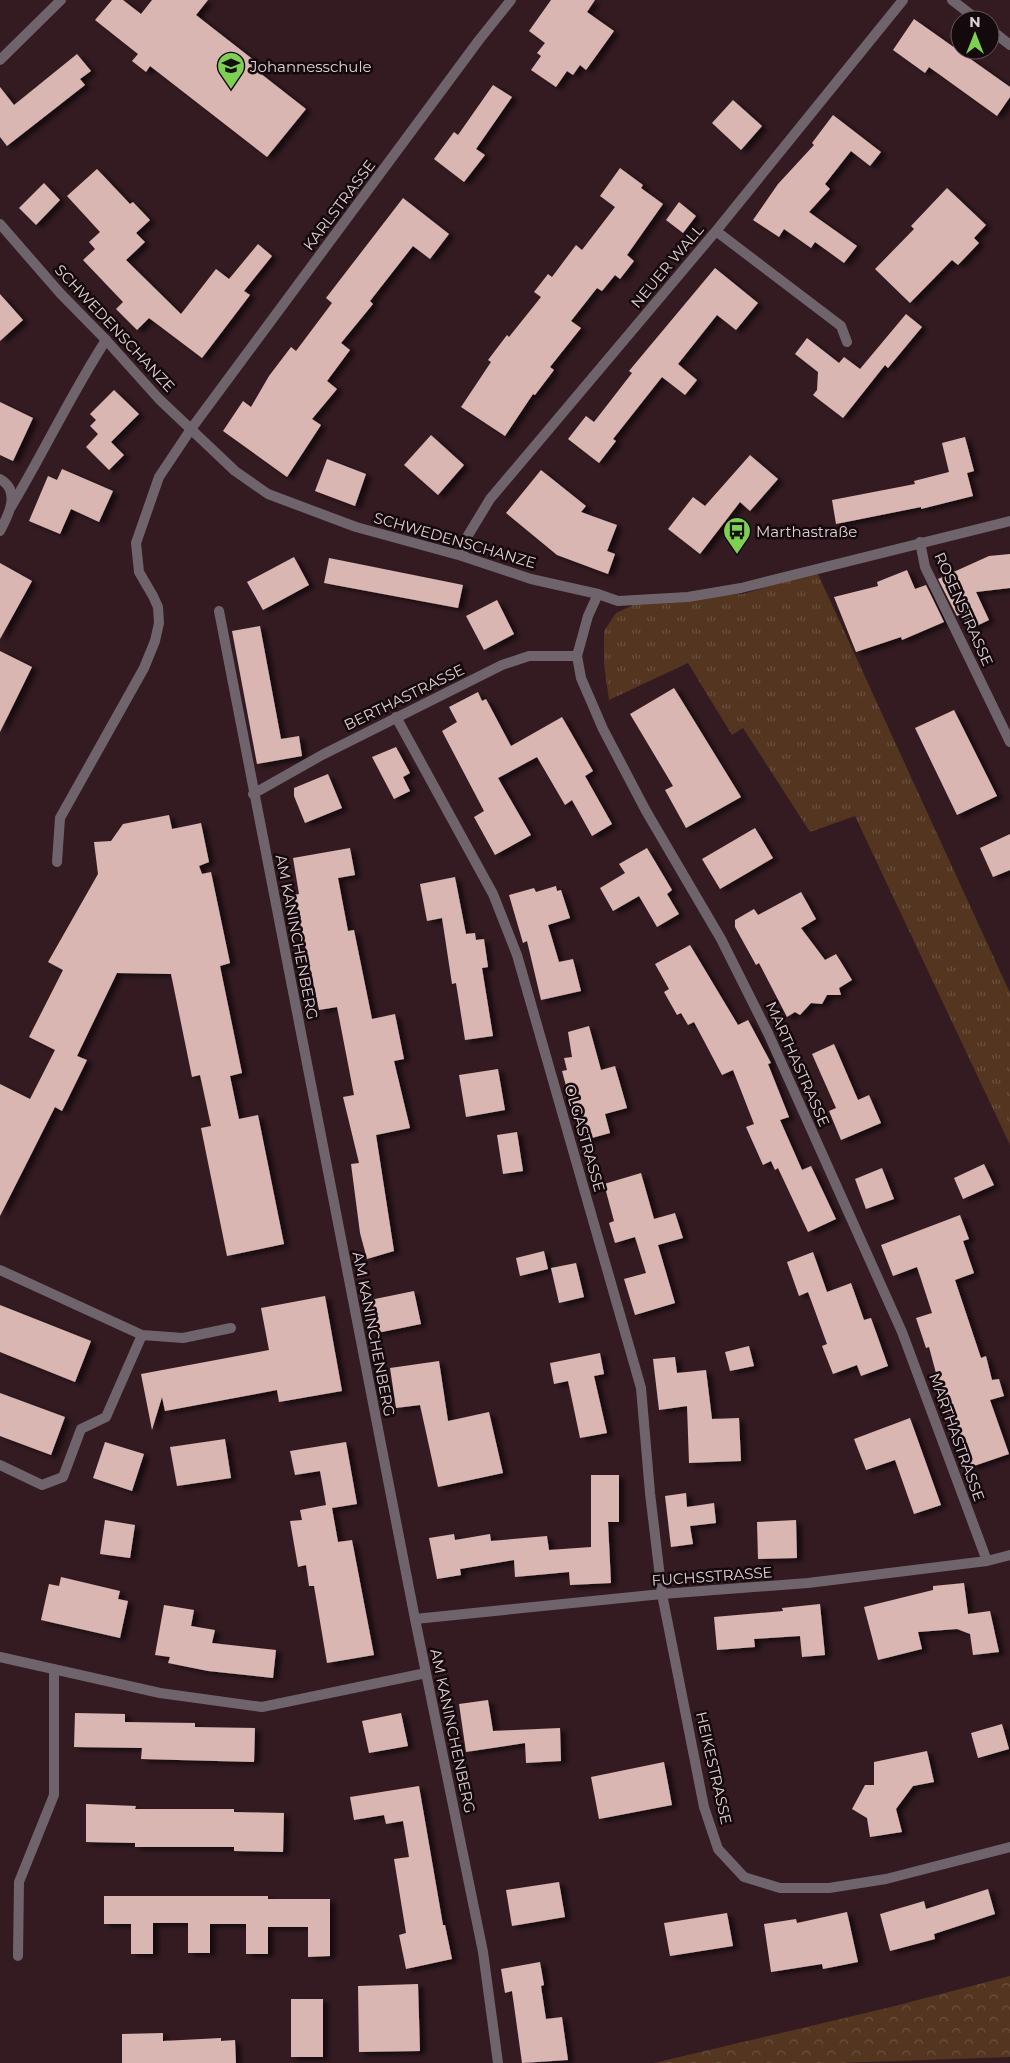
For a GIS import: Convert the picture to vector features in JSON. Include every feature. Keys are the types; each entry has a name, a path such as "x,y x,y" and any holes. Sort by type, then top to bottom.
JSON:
{"street":[{"path":"0,60 61,0"},
{"name":"KARLSTRASSE","path":"57,862 60,818 144,668 155,641 159,623 158,607 138,572 136,543 159,478 191,429 479,40 511,0"},
{"name":"NEUER WALL","path":"462,556 467,537 490,499 716,231 903,0"},
{"path":"952,0 965,10"},
{"path":"1000,37 1010,45"},
{"name":"SCHWEDENSCHANZE","path":"0,224 60,293 106,340 159,399 235,471 268,494 356,527 462,556 531,579 598,594 618,601 688,597 741,588 1010,521"},
{"path":"716,231 841,326 847,342"},
{"path":"0,531 11,507 38,463 82,377 106,340"},
{"path":"0,478 12,492 11,507"},
{"name":"ROSENSTRASSE","path":"920,542 926,568 1010,742"},
{"name":"MARTHASTRASSE","path":"598,594 588,616 577,656 581,678 603,729 646,811 721,939 768,1033 902,1332 987,1560"},
{"name":"AM KANINCHENBERG","path":"219,611 253,794 415,1620 483,1952 498,2063"},
{"name":"BERTHASTRASSE","path":"253,794 322,755 502,665 529,656 577,656"},
{"name":"OLGASTRASSE","path":"396,717 493,894 517,955 641,1388 650,1493 662,1594"},
{"path":"0,1270 142,1336 183,1338 231,1328"},
{"path":"0,1465 42,1485 63,1476 81,1429 106,1417 142,1336"},
{"name":"FUCHSSTRASSE","path":"415,1620 662,1594 808,1583 987,1560 1010,1555"},
{"name":"HEIKESTRASSE","path":"662,1594 704,1807 718,1849 744,1877 780,1888 829,1888 886,1879 1010,1847"},
{"path":"0,1657 160,1693 262,1707 426,1673"},
{"path":"18,1956 19,1882 54,1795 54,1669"}],"green space":[{"path":"817,572 1010,993 1010,1145 855,816 810,832 743,728 732,735 688,663 609,700 604,664 604,631 616,613 644,600 743,594"},
{"path":"1010,1976 1010,2057 839,2063 654,2063 891,2007"}],"building":[{"name":"Johannesschule","path":"112,0 123,0 141,14 152,0 208,0 196,15 255,61 251,66 306,109 267,157 150,66 146,72 132,61 138,54 95,20"},
{"path":"551,0 595,0 587,12 614,31 586,70 580,65 573,75 567,71 556,87 531,70 541,56 537,53 545,43 529,31"},
{"path":"914,19 950,44 950,60 972,60 1010,87 1010,97 997,116 929,67 925,73 893,50"},
{"path":"77,54 91,71 80,79 85,85 7,146 0,137 0,87 14,105"},
{"path":"493,85 512,97 476,149 485,155 464,182 434,159 454,132 458,135"},
{"path":"733,100 762,126 741,150 712,123"},
{"path":"833,115 881,152 870,166 851,151 825,184 830,189 809,212 857,246 844,263 815,242 811,248 784,229 779,237 753,220 778,184 814,145 812,143"},
{"path":"620,168 643,185 641,188 663,204 627,255 634,261 620,279 615,275 602,291 597,288 571,321 581,328 550,367 554,370 535,395 533,394 505,436 461,407 491,362 488,360 507,335 509,337 541,297 534,292 548,274 552,277 576,245 582,250 615,207 600,196"},
{"path":"97,169 130,204 133,202 150,220 136,233 145,242 126,260 181,314 216,269 229,279 258,244 272,256 244,291 250,295 202,358 149,318 137,330 116,309 123,302 83,260 95,249 89,242 100,232 67,196"},
{"path":"44,183 60,200 36,225 19,208"},
{"path":"947,188 986,225 974,238 979,243 958,265 952,260 910,303 875,269 914,229 911,226"},
{"path":"403,198 449,234 430,259 413,246 370,301 373,304 341,343 350,350 327,381 337,389 312,419 321,425 287,477 223,431 243,401 251,407 269,376 291,347 296,351 332,303 326,298"},
{"path":"679,202 696,216 683,233 666,220"},
{"path":"715,268 758,303 736,330 717,315 678,364 697,380 685,395 662,377 613,439 616,441 599,463 568,439 586,416 594,422 632,373 629,371"},
{"path":"0,294 23,320 0,341"},
{"path":"906,314 922,327 888,368 885,365 843,418 813,395 817,390 818,372 795,354 807,338 839,363 844,357 860,369"},
{"path":"114,390 139,414 111,442 124,455 109,470 86,447 98,434 90,426 96,420 90,414"},
{"path":"0,402 33,418 13,461 0,455"},
{"path":"431,435 464,465 438,495 404,465"},
{"path":"965,437 974,471 967,473 973,496 921,509 921,507 836,524 832,500 915,484 914,481 949,472 942,443"},
{"path":"750,455 778,479 750,511 740,502 700,554 668,529 693,497 705,506"},
{"path":"327,459 366,474 355,506 315,491"},
{"path":"62,469 113,491 99,522 71,509 60,534 29,521 48,476 57,480"},
{"path":"541,470 586,506 581,512 617,525 607,551 615,554 608,574 557,555 506,513"},
{"path":"1010,554 1010,588 976,592 989,620 968,630 961,614 957,616 938,579 989,556"},
{"path":"294,557 309,585 263,610 247,582"},
{"path":"329,558 463,585 458,608 324,583"},
{"path":"0,563 32,581 0,639"},
{"path":"907,570 915,589 926,585 944,622 902,640 901,637 856,652 834,597 878,586 877,582"},
{"path":"497,600 514,634 484,650 466,616"},
{"path":"260,626 281,739 299,736 302,756 257,764 232,631"},
{"path":"0,651 32,667 0,732"},
{"path":"674,688 741,797 686,828 665,790 673,786 630,714"},
{"path":"478,692 482,701 486,699 511,746 562,717 593,771 585,776 612,824 592,836 572,800 565,805 537,757 498,778 531,835 495,855 474,817 484,811 442,731 457,722 449,707"},
{"path":"954,710 997,796 957,815 915,728"},
{"path":"396,747 410,773 403,777 410,791 394,799 372,757"},
{"path":"328,774 342,808 305,823 294,796 294,788"},
{"path":"169,815 172,829 201,823 209,862 199,866 202,874 211,872 230,963 220,966 242,1073 230,1076 239,1119 258,1115 284,1244 227,1256 201,1128 211,1126 200,1075 192,1077 171,974 117,973 77,1056 87,1060 62,1111 55,1107 0,1216 0,1084 30,1099 55,1050 29,1037 63,970 48,962 98,874 94,842 111,841 123,824"},
{"path":"755,828 773,858 720,889 702,859"},
{"path":"1010,834 1010,870 993,877 980,848"},
{"path":"350,848 355,875 338,878 348,931 354,930 372,1019 395,1014 404,1059 394,1061 410,1128 376,1135 394,1251 367,1259 360,1233 351,1164 359,1163 343,1097 354,1095 337,1007 319,1010 294,895 299,894 293,858"},
{"path":"647,848 672,890 667,894 679,914 657,927 639,896 613,911 600,888 625,873 619,864"},
{"path":"455,877 466,934 475,933 476,940 484,939 488,967 482,968 493,1036 465,1040 456,983 452,984 442,918 427,921 420,884"},
{"path":"556,886 557,891 561,890 570,918 548,925 559,962 573,959 581,991 541,1000 527,941 523,943 509,895 534,888 536,892"},
{"path":"801,892 816,919 801,928 825,960 836,954 852,980 839,988 841,995 827,995 822,1004 811,1003 800,1015 795,1012 787,1017 759,963 756,965 735,927 735,920 754,909 758,915"},
{"path":"690,945 738,1025 748,1020 771,1063 768,1064 789,1117 780,1120 802,1170 811,1166 836,1219 808,1232 778,1168 775,1170 771,1161 763,1165 746,1127 754,1124 733,1070 722,1075 694,1022 688,1025 681,1013 677,1015 664,992 669,989 655,964"},
{"path":"589,1026 601,1070 615,1066 627,1108 605,1114 610,1133 581,1141 562,1071 567,1070 564,1058 572,1057 568,1032"},
{"path":"834,1044 858,1100 869,1095 881,1123 841,1140 829,1111 836,1108 812,1054"},
{"path":"498,1069 505,1110 466,1117 459,1075"},
{"path":"517,1132 523,1171 503,1174 497,1135"},
{"path":"984,1164 994,1185 963,1199 954,1178"},
{"path":"882,1168 894,1199 866,1209 855,1179"},
{"path":"641,1173 654,1219 675,1213 683,1238 658,1245 675,1303 635,1315 624,1279 646,1273 635,1237 615,1243 609,1223 614,1221 604,1184"},
{"path":"960,1215 969,1239 963,1241 974,1273 955,1280 981,1358 986,1356 992,1380 999,1379 1004,1396 990,1400 1009,1454 971,1467 954,1416 948,1418 929,1347 926,1348 916,1318 932,1313 917,1267 893,1276 881,1245"},
{"path":"544,1251 548,1269 520,1276 516,1258"},
{"path":"813,1252 827,1292 851,1283 864,1320 871,1318 888,1366 861,1376 857,1365 833,1374 822,1346 827,1344 808,1292 799,1296 787,1262"},
{"path":"576,1263 584,1297 559,1303 551,1268"},
{"path":"414,1291 421,1324 377,1333 370,1300"},
{"path":"325,1296 342,1391 279,1402 277,1390 165,1411 162,1397 152,1430 141,1374 269,1350 261,1308"},
{"path":"0,1305 91,1341 75,1382 0,1352"},
{"path":"749,1346 754,1366 730,1371 725,1352"},
{"path":"600,1353 604,1374 594,1376 607,1433 580,1438 568,1381 554,1384 550,1363"},
{"path":"675,1357 677,1373 706,1370 712,1419 739,1418 741,1461 689,1463 687,1406 659,1410 653,1359"},
{"path":"439,1361 448,1421 489,1412 503,1473 438,1487 420,1405 396,1408 390,1368"},
{"path":"0,1393 65,1417 51,1455 0,1436"},
{"path":"910,1418 941,1505 914,1514 895,1460 866,1470 854,1439"},
{"path":"225,1439 231,1478 177,1486 170,1447"},
{"path":"105,1442 144,1454 132,1491 93,1478"},
{"path":"346,1442 357,1504 332,1508 338,1542 352,1540 374,1655 327,1663 314,1586 309,1586 306,1565 298,1567 290,1521 302,1520 300,1510 326,1505 320,1471 295,1475 290,1451"},
{"path":"591,1475 619,1475 619,1522 608,1522 611,1583 570,1585 569,1572 515,1577 514,1560 460,1569 461,1575 437,1579 429,1538 454,1534 455,1540 490,1534 491,1541 547,1536 549,1550 591,1547"},
{"path":"686,1493 687,1507 714,1503 716,1523 690,1526 693,1544 671,1547 665,1496"},
{"path":"105,1520 135,1525 130,1558 100,1554"},
{"path":"796,1520 797,1558 758,1559 757,1522"},
{"path":"61,1577 120,1591 118,1599 128,1601 120,1638 41,1620 49,1584 59,1586"},
{"path":"964,1583 968,1614 990,1611 999,1652 973,1655 970,1634 957,1629 918,1632 922,1649 878,1660 864,1607 933,1590 933,1586"},
{"path":"820,1604 825,1655 802,1657 800,1636 754,1639 755,1647 717,1650 714,1617 783,1611 782,1608"},
{"path":"164,1605 194,1610 191,1626 215,1630 212,1643 276,1650 273,1678 208,1671 168,1663 170,1657 155,1655"},
{"path":"488,1700 493,1731 560,1728 561,1761 526,1763 525,1743 466,1752 459,1704"},
{"path":"75,1713 125,1714 125,1722 195,1723 195,1727 255,1728 254,1762 141,1759 142,1748 74,1747"},
{"path":"401,1713 408,1746 369,1753 362,1721"},
{"path":"1002,1724 1009,1749 978,1758 971,1733"},
{"path":"927,1751 934,1782 913,1786 896,1809 902,1832 870,1837 867,1818 852,1809 865,1785 874,1785 874,1762"},
{"path":"664,1762 672,1805 599,1819 591,1777"},
{"path":"419,1786 443,1925 445,1925 452,1959 406,1969 399,1935 406,1933 394,1859 409,1857 403,1821 386,1824 384,1815 354,1820 350,1797"},
{"path":"86,1804 136,1806 135,1809 234,1809 234,1812 284,1813 283,1852 234,1851 234,1847 135,1847 135,1843 86,1842"},
{"path":"559,1882 565,1917 512,1926 506,1890"},
{"path":"988,1889 995,1914 934,1934 935,1939 890,1951 880,1914 924,1901 926,1909"},
{"path":"104,1896 268,1896 268,1899 330,1899 330,1956 308,1957 308,1927 268,1927 268,1954 246,1954 246,1924 210,1924 210,1953 188,1953 188,1923 153,1923 153,1954 131,1954 131,1924 104,1924"},
{"path":"847,1912 858,1962 823,1969 822,1964 771,1972 764,1924 796,1919 797,1923"},
{"path":"727,1913 733,1946 670,1956 664,1923"},
{"path":"540,1962 544,1985 541,1986 546,2019 562,2017 568,2060 522,2063 512,1991 505,1993 501,1969"},
{"path":"418,1984 420,2051 359,2052 358,1986"},
{"path":"291,1999 323,1999 323,2057 291,2057"},
{"path":"163,2033 163,2041 221,2038 221,2041 235,2040 236,2063 122,2063 122,2034"}],"place":[{"name":"Johannesschule","path":"231,90"},
{"name":"Marthastraße","path":"737,555"}]}
